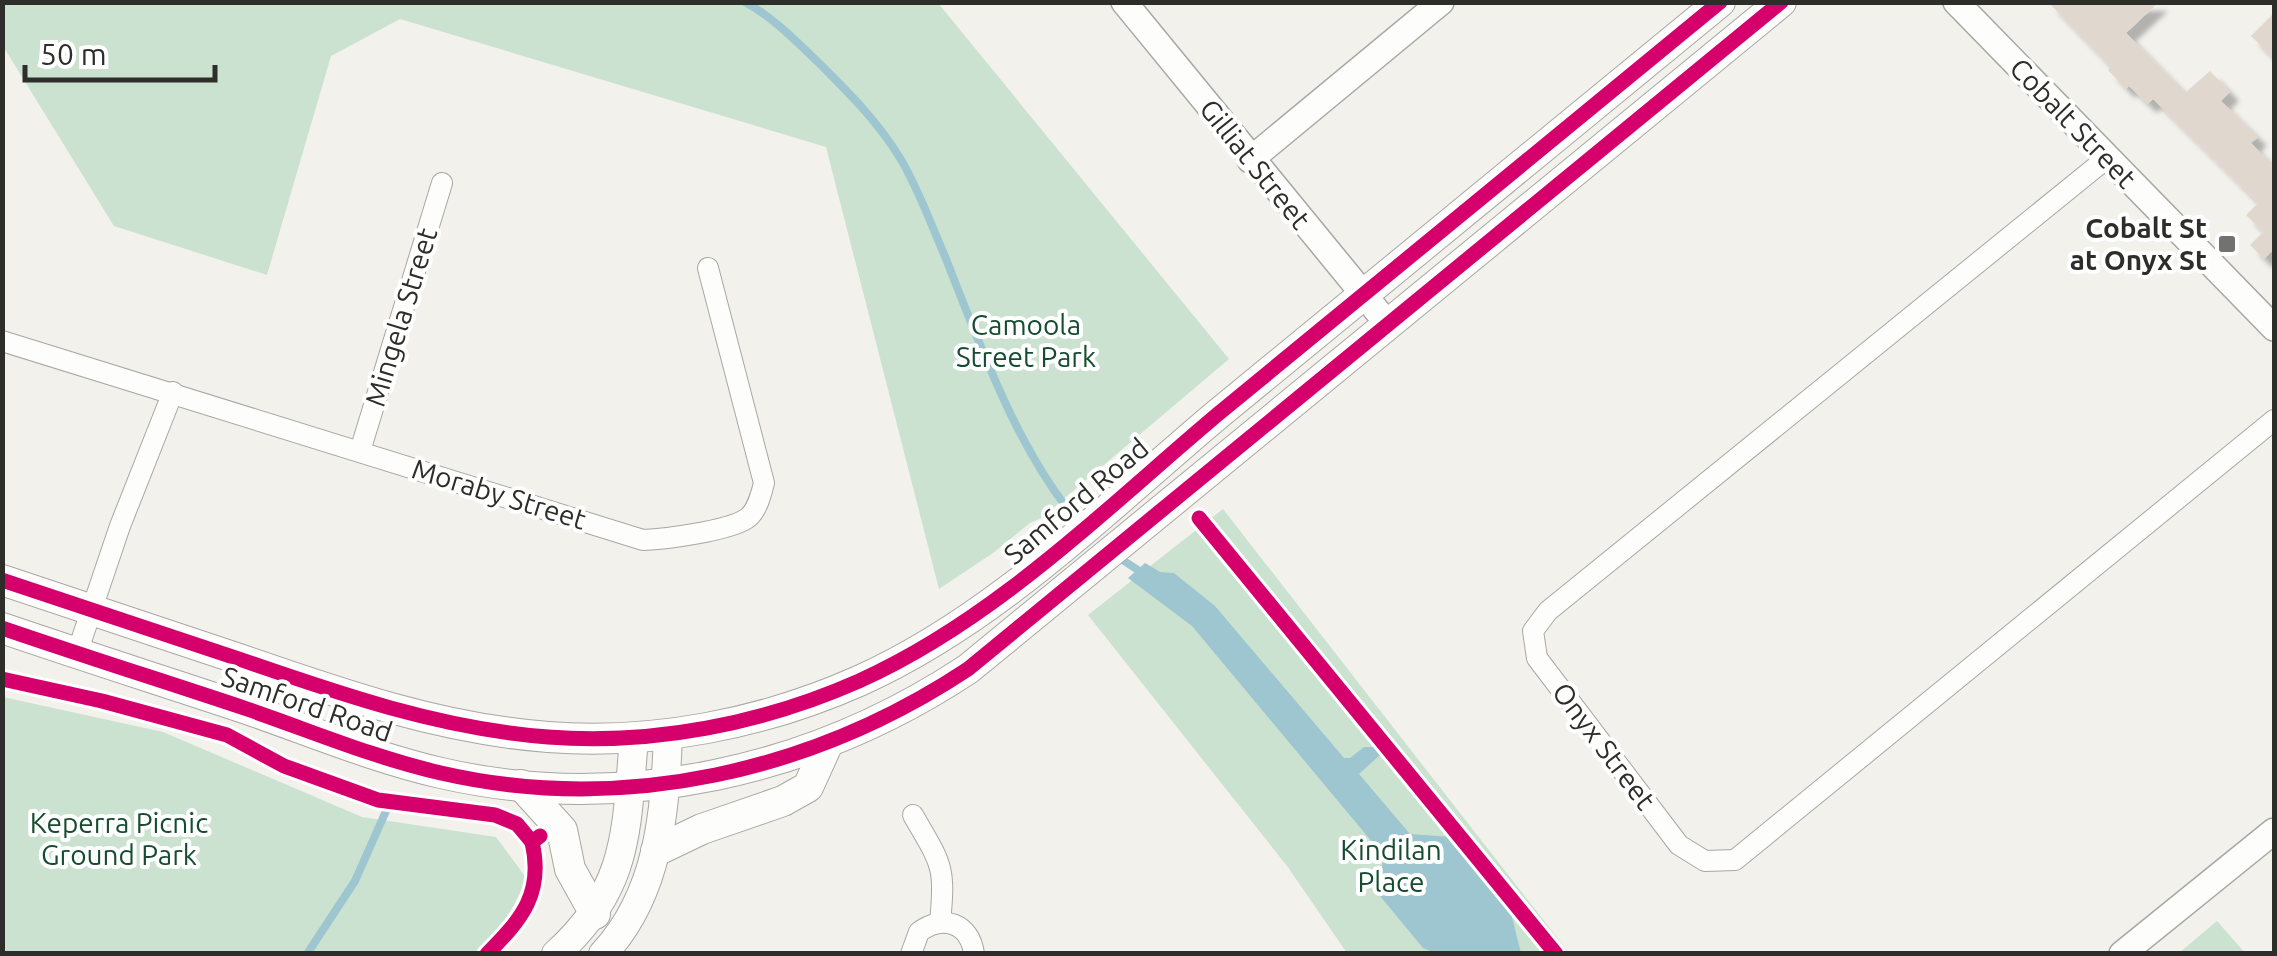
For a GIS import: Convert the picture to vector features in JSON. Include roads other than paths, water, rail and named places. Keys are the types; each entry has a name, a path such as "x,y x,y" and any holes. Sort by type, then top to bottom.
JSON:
{"main road":[{"name":"Samford Road","path":"2,580 314,685 442,722 547,737 634,738 761,716 861,680 924,647 986,606 1720,2"},
{"name":"Samford Road","path":"2,628 411,765 521,785 666,784 748,768 828,743 874,724 954,678 1020,629 1387,323 1782,2"},
{"path":"604,954 632,917 656,852 666,784 668,735"},
{"path":"557,953 595,914 620,858 634,738"},
{"path":"656,852 702,830 783,801 808,787 828,743"},
{"path":"521,785 562,830 570,870 595,914"}],"street":[{"name":"Gilliat Street","path":"1124,2 1387,323"},
{"path":"1250,160 1442,2"},
{"name":"Cobalt Street","path":"1956,2 2274,328"},
{"name":"Onyx Street","path":"2106,158 1548,610 1533,632 1537,658 1680,845 1705,861 1735,860 2274,420"},
{"name":"Mingela Street","path":"360,451 442,183"},
{"name":"Moraby Street","path":"6,338 643,540 679,538 747,518 759,502 764,483 708,268"},
{"path":"77,653 120,526 173,392"},
{"path":"913,816 941,864 944,882 940,922"},
{"path":"2122,954 2274,831"},
{"path":"911,954 920,932 940,922 959,926 966,932 974,954"}],"water":[{"path":"1145,563 1160,572 1174,573 1215,606 1344,758 1364,747 1374,747 1381,754 1359,774 1410,834 1451,837 1509,905 1521,953 1435,953 1423,948 1380,896 1383,855 1192,626 1128,578"}],"waterway":[{"path":"745,2 785,31 832,76 873,120 900,158 924,205 1019,431 1058,497 1081,525"},
{"path":"1118,557 1144,574"},
{"path":"307,954 355,881 386,811"}],"place":[{"name":"Cobalt St at Onyx St","path":"2227,244"}],"park label":[{"name":"Camoola Street Park","path":"1026,341"},
{"name":"Keperra Picnic Ground Park","path":"119,839"},
{"name":"Kindilan Place","path":"1391,866"}]}
